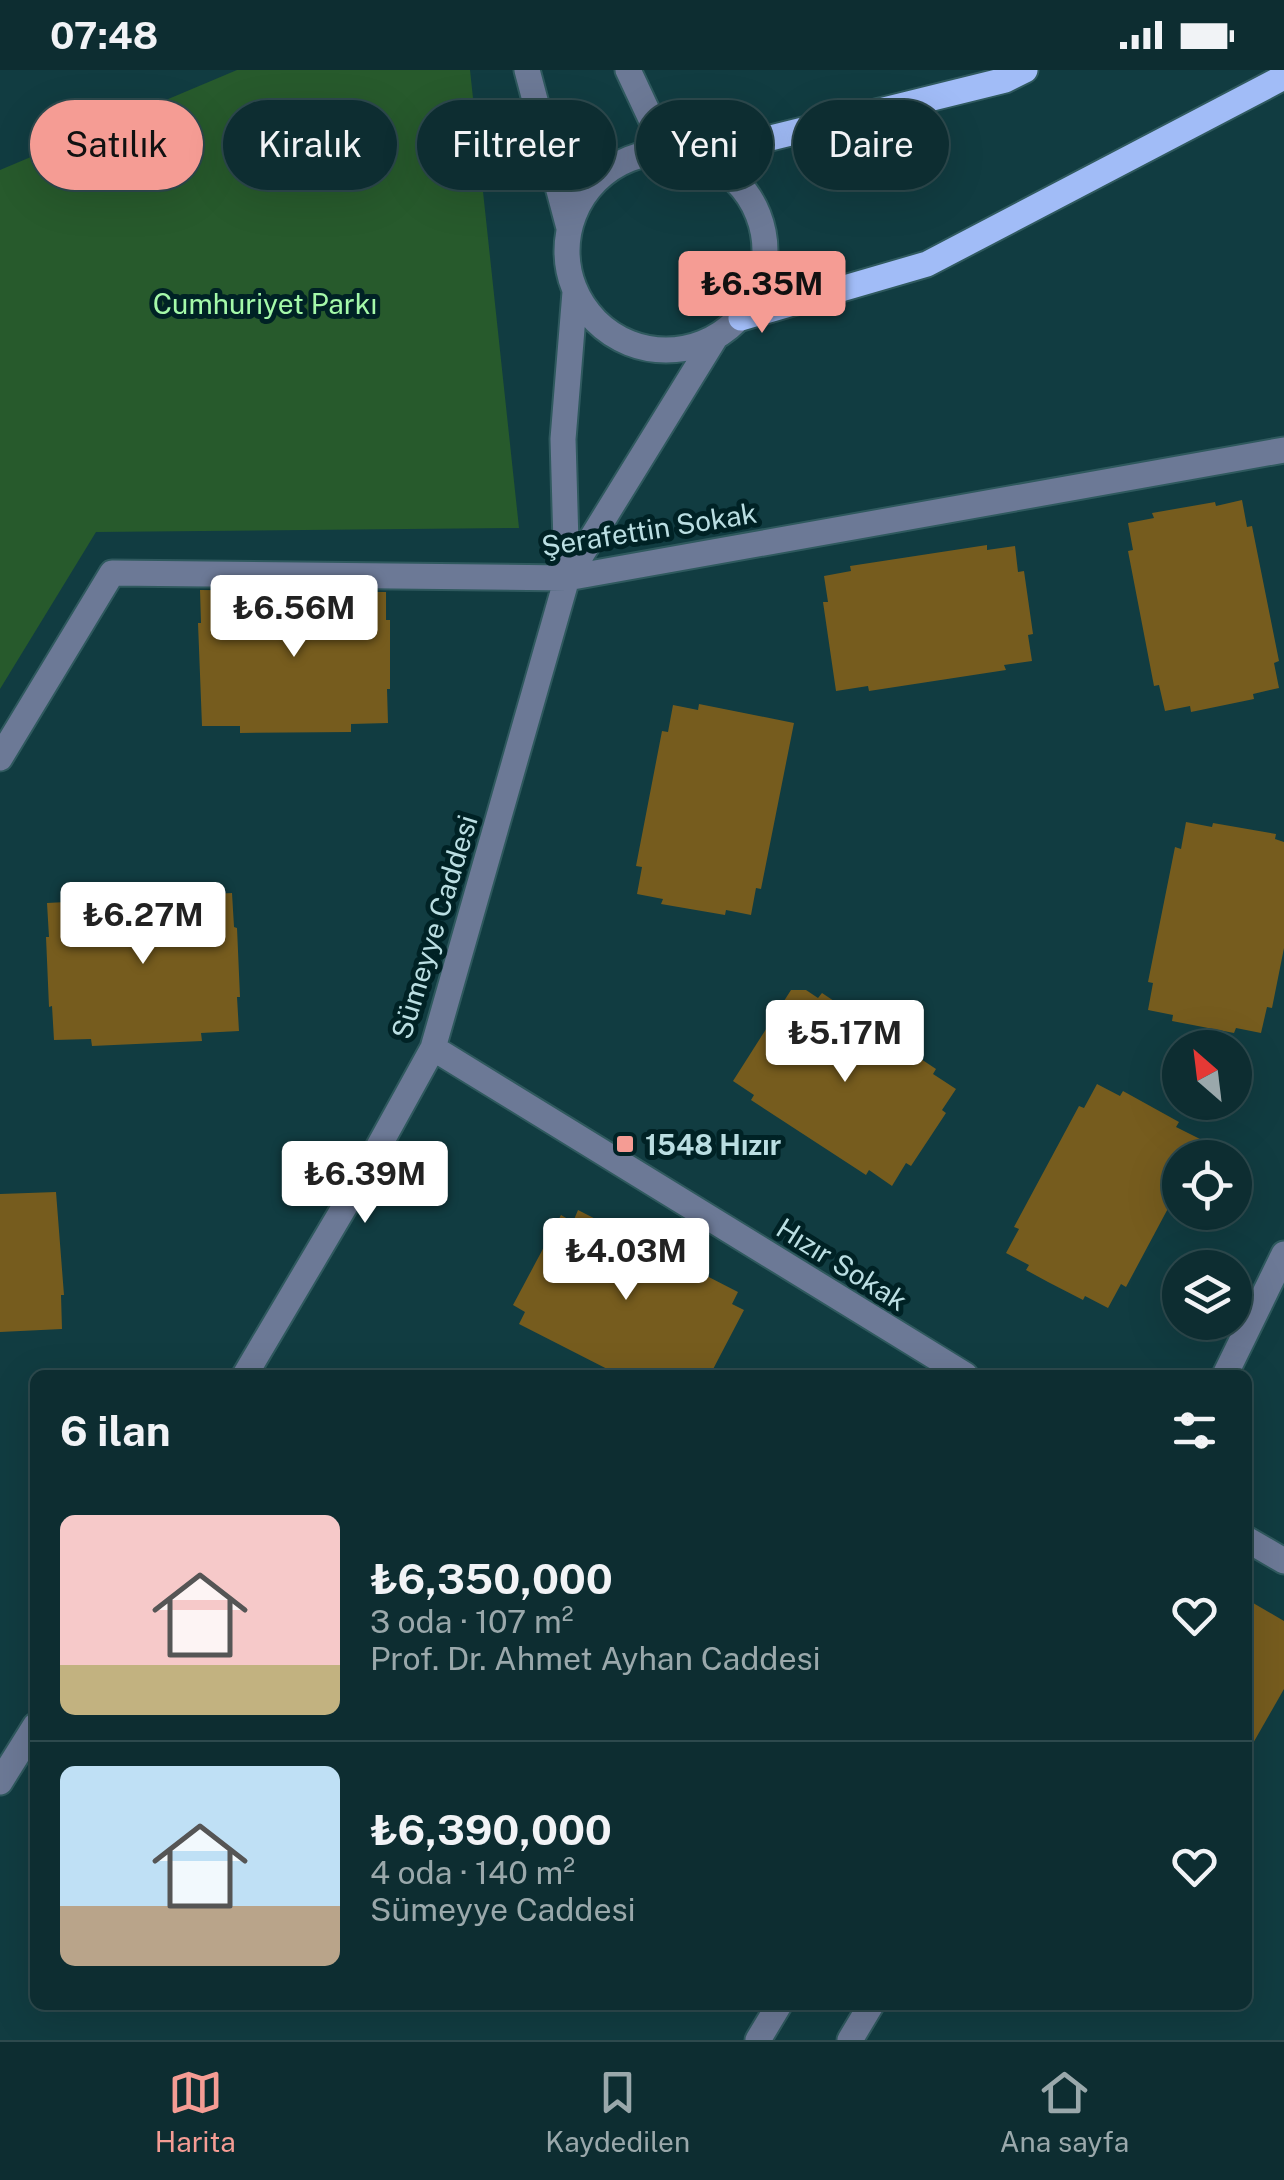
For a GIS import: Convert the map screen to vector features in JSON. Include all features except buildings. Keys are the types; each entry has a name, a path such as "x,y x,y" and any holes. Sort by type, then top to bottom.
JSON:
{"main road":[{"path":"773,137 1006,80 1025,70"},
{"path":"741,318 928,264 1284,78"}],"street":[{"path":"528,70 569,228"},
{"path":"628,70 642,100"},
{"path":"636,156 604,173 582,197 569,228 566,260 575,292 593,320 620,340 650,350 684,350 715,338 741,318 758,290 766,258 763,226 745,190"},
{"name":"Sümeyye Caddesi","path":"566,578 564,438 575,292"},
{"name":"Sümeyye Caddesi","path":"248,1370 433,1048 566,578 715,338"},
{"name":"Şerafettin Sokak","path":"0,758 112,573 566,578 1284,450"},
{"name":"Hızır Sokak","path":"433,1048 956,1370"},
{"path":"1227,1370 1284,1254"},
{"path":"1252,1542 1284,1561"},
{"path":"0,1782 30,1734"},
{"path":"758,2040 776,2010"},
{"path":"850,2040 868,2010"}],"green space":[{"name":"Cumhuriyet Parkı","path":"237,70 470,70 473,100 417,100 417,190 483,190 519,528 96,532 0,689 0,170 30,157 30,190 203,190 203,100 166,100"}],"place":[{"name":"1548 Hızır","path":"625,1144"}]}
